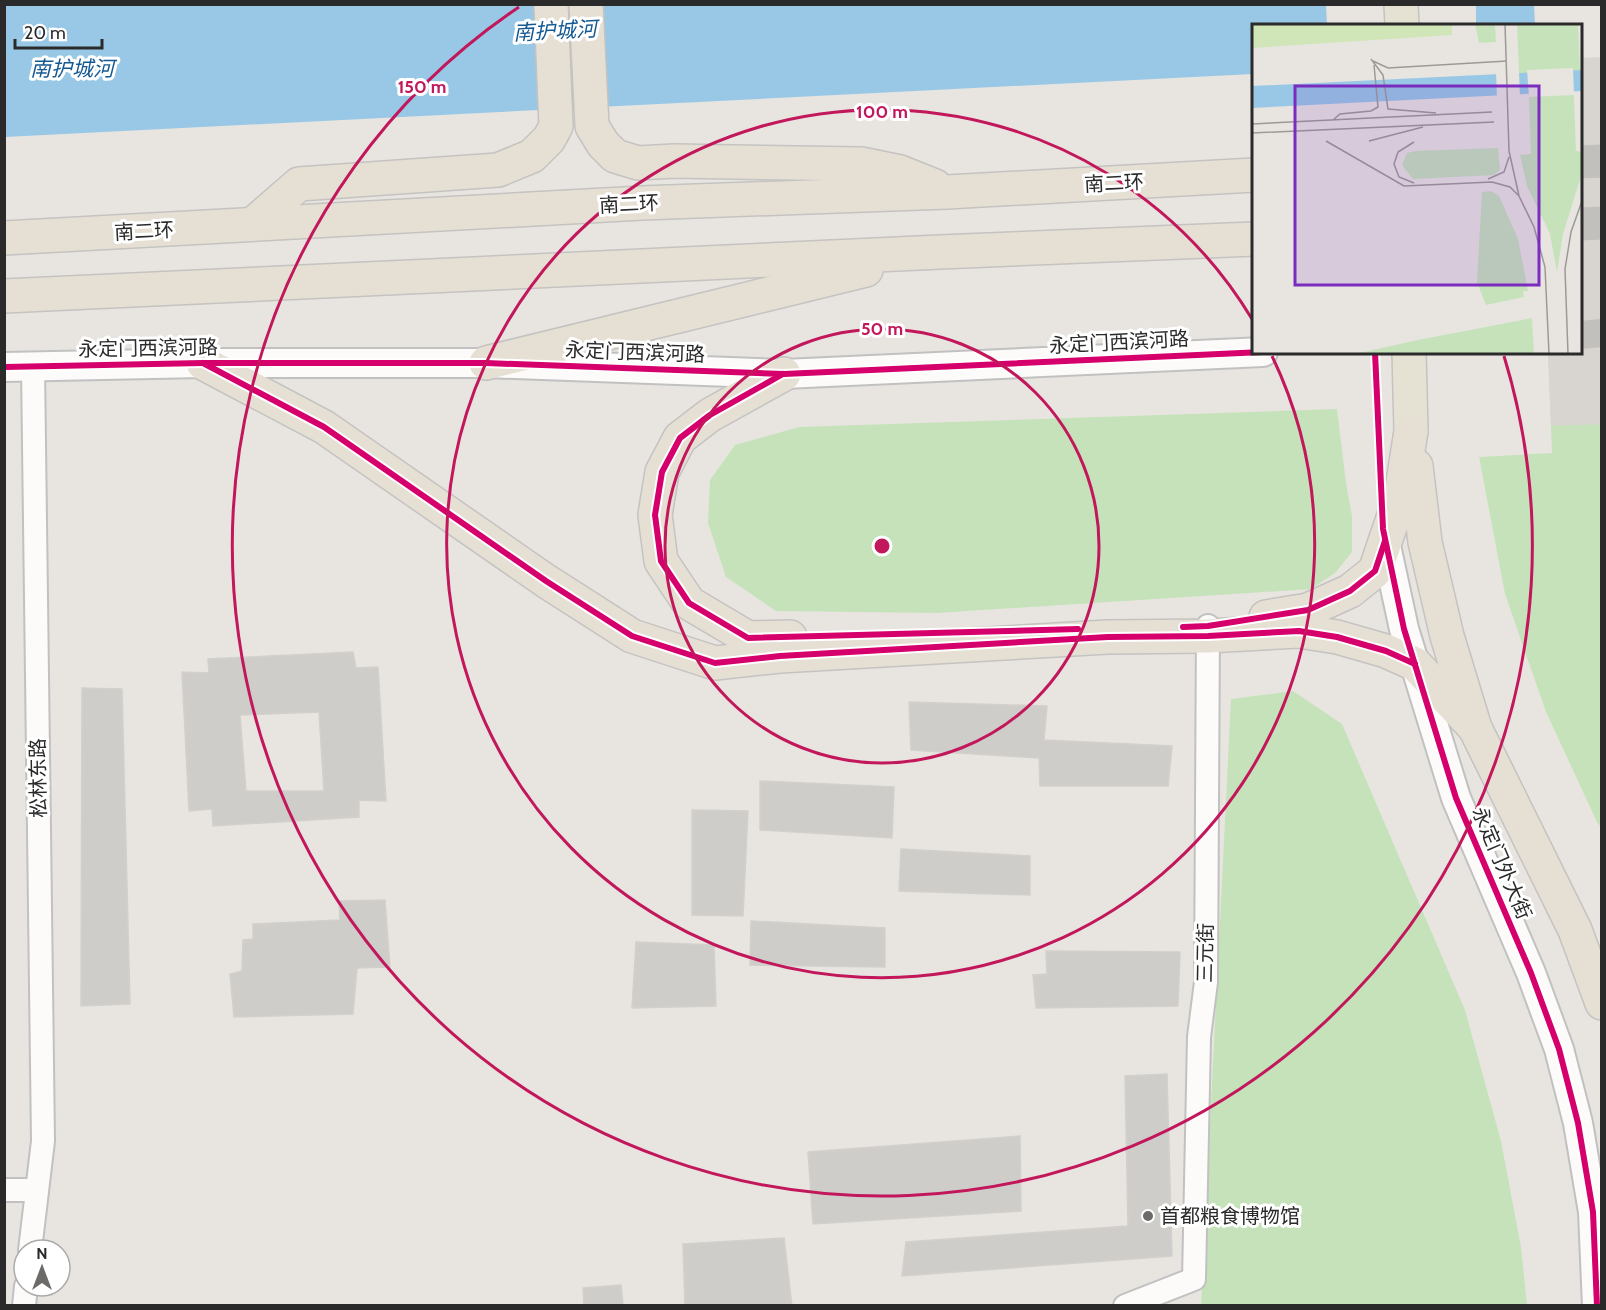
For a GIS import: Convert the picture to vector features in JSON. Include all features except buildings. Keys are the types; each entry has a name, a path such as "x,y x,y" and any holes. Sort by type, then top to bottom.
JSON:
{"highway":[{"path":"253,225 299,184 498,170 532,156 549,139 556,126 551,4"},
{"path":"586,4 592,126 603,144 615,156 638,163 674,161 861,164 900,172 947,192"},
{"name":"南二环","path":"4,238 642,203 947,192 1252,175"},
{"path":"4,296 1252,239"},
{"path":"486,363 940,252"},
{"path":"203,363 324,427 536,574 632,636 716,663 780,656 1208,631 1308,610 1345,594 1375,571 1401,495 1411,431"},
{"path":"784,374 710,415 680,438 662,472 655,515 661,561 689,603 748,638 1299,631 1386,651 1415,664 1475,728"},
{"name":"永定门外大街","path":"1411,431 1425,542 1447,636 1475,728 1575,930 1602,1003"}],"main road":[{"path":"1401,4 1402,24"},
{"path":"1409,354 1411,431"}],"street":[{"name":"永定门西滨河路","path":"4,367 203,363 486,363 784,374 1252,353"},
{"name":"松林东路","path":"31,1238 43,1141 33,366"},
{"name":"永定门外大街","path":"1385,541 1404,629 1456,798 1531,974 1559,1050 1578,1123 1593,1212 1597,1305"},
{"name":"三元街","path":"1125,1305 1194,1279 1199,1037 1206,982 1208,631"},
{"path":"4,1190 37,1190"}],"green space":[{"path":"1601,5 1601,827 1546,712 1505,594 1479,457 1552,453 1548,354 1582,354 1582,24"},
{"path":"1337,409 1352,516 1352,552 1335,573 1311,589 937,613 776,611 726,577 708,523 710,480 735,445 799,427"},
{"path":"1293,691 1342,724 1465,1010 1501,1141 1521,1247 1527,1305 1201,1306 1231,699"}],"shaded area":[{"path":"1601,5 1601,424 1551,426 1548,354 1582,354 1582,24"}],"water":[{"name":"南护城河","path":"1601,4 1602,54 1582,29 1582,24 1252,24 1252,74 5,137 4,5"}],"pier":[{"path":"1326,5 1476,5 1476,24 1327,24"},
{"path":"1534,5 1601,5 1602,57 1582,58 1582,24 1535,24"}],"tunnel":[{"path":"1582,162 1602,161"},
{"path":"1582,224 1602,223"},
{"path":"1582,335 1602,333"}],"cycle path":[{"path":"4,367 203,363 486,363 784,374 1252,353"},
{"path":"1375,354 1383,529 1404,629 1456,798 1531,973 1559,1049 1578,1123 1593,1212 1597,1306"},
{"path":"203,363 324,427 546,581 632,636 715,663 780,656 1108,637 1208,636 1299,631 1337,637 1386,651 1415,664"},
{"path":"783,374 710,415 680,438 662,472 655,515 661,561 689,603 748,638 1078,629"},
{"path":"1183,627 1208,626 1308,610 1350,591 1375,571 1385,541"}],"place":[{"name":"首都粮食博物馆","path":"1148,1216"}]}
